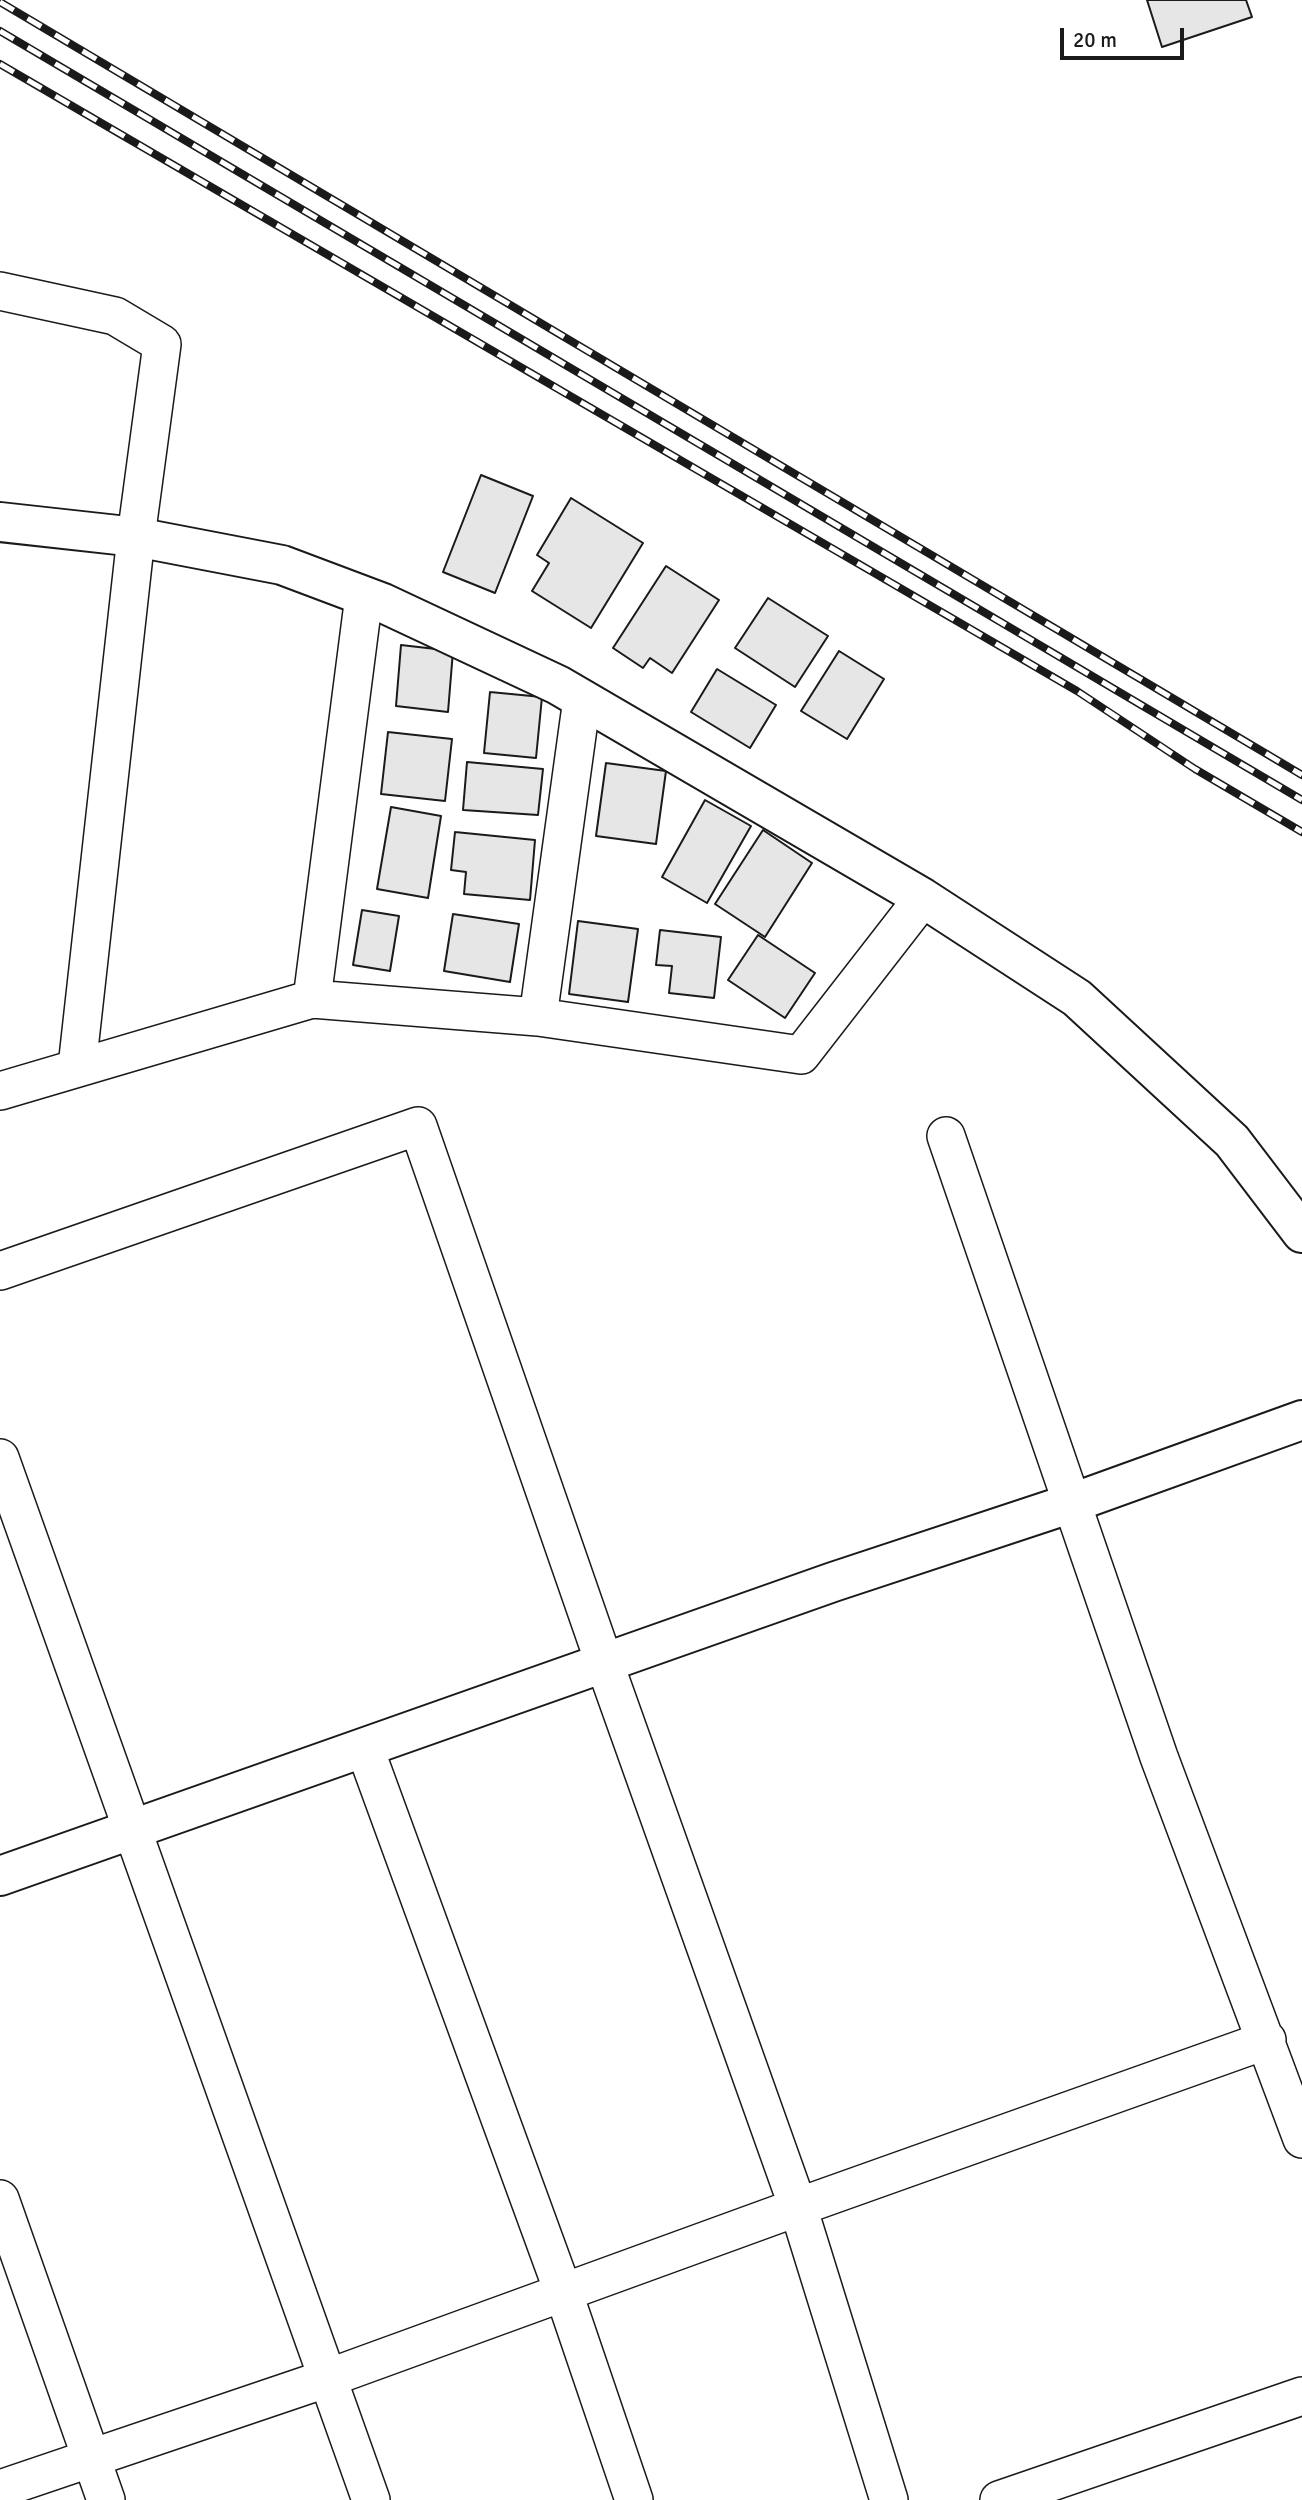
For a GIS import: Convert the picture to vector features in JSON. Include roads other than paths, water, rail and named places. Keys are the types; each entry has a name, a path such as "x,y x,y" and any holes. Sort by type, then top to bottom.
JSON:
{"street":[{"path":"0,291 115,316 162,344 136,537 78,1068"},
{"path":"0,522 136,537 282,565 364,596 558,685 923,898 1077,998 1232,1141 1302,1233"},
{"path":"312,999 364,596"},
{"path":"538,1017 582,699"},
{"path":"0,1091 312,999 538,1017 801,1055 923,898"},
{"path":"0,1271 418,1126 604,1662 798,2207 889,2500"},
{"path":"946,1136 1159,1757 1302,2139"},
{"path":"0,1876 365,1749 604,1662 1072,1503 1302,1420"},
{"path":"0,1458 371,2500"},
{"path":"365,1749 564,2294 634,2500"},
{"path":"0,2489 328,2378 1267,2040"},
{"path":"0,2199 106,2500"},
{"path":"999,2500 1302,2396"}],"railway":[{"path":"0,2 1302,775"},
{"path":"0,31 1302,800"},
{"path":"0,64 1077,691 1195,769 1302,832"}]}
